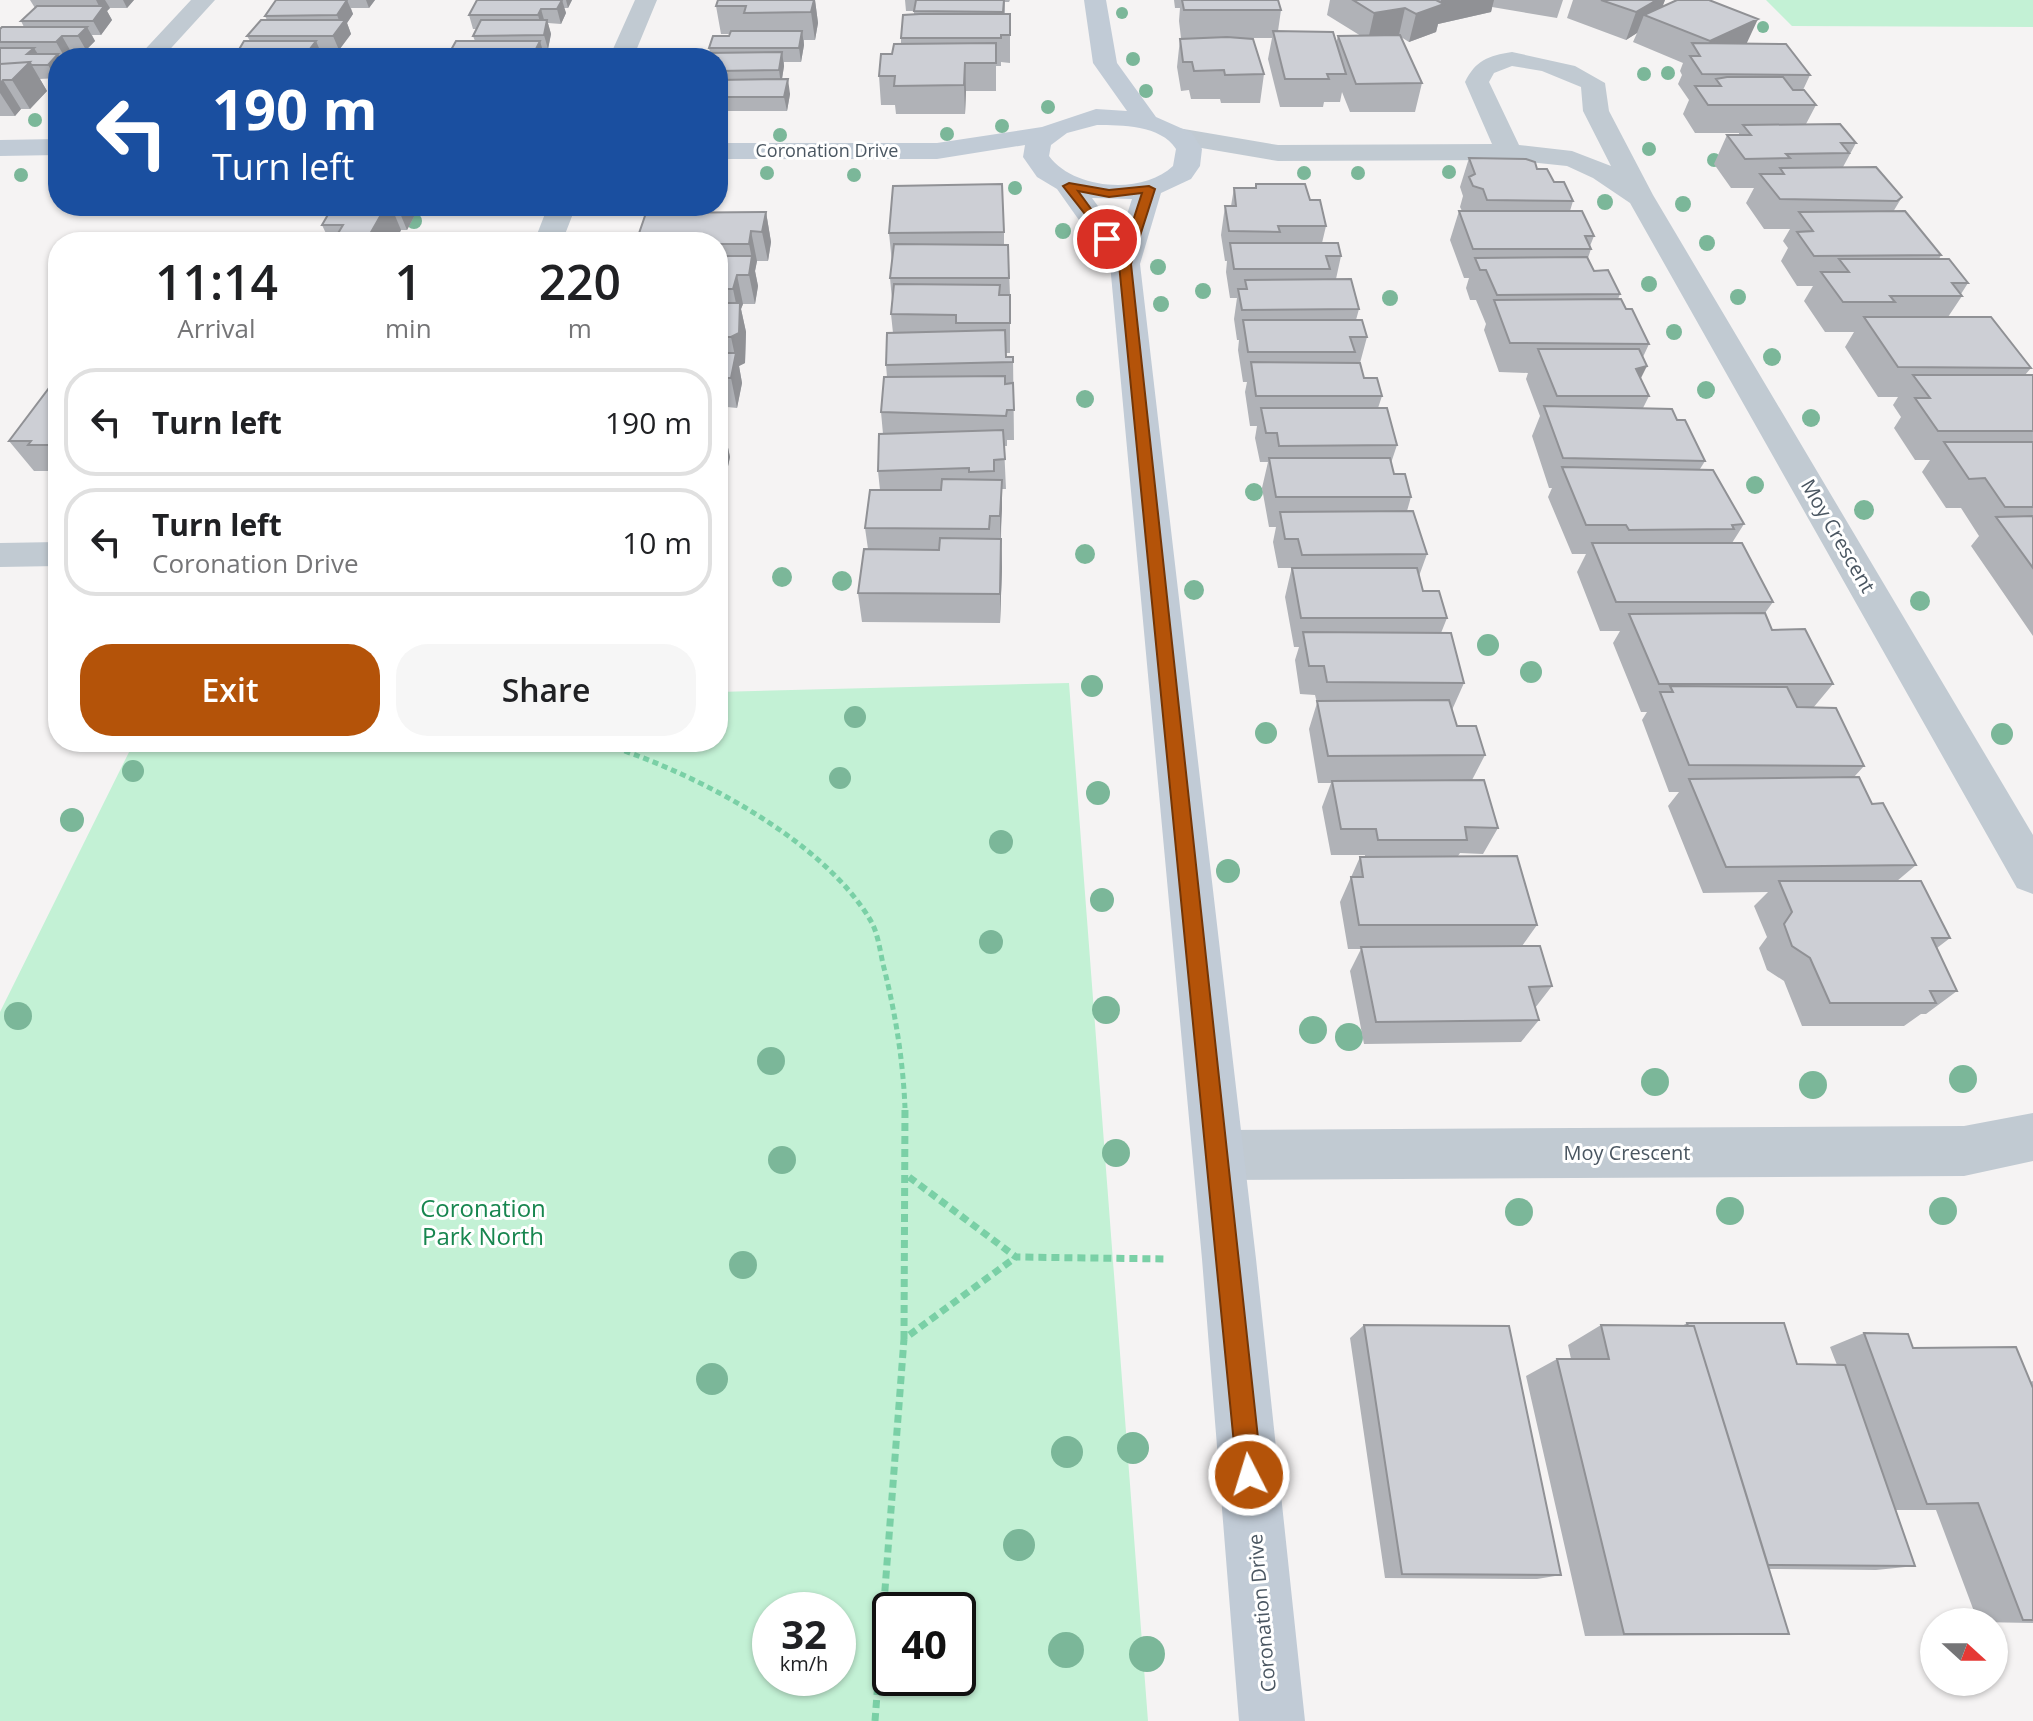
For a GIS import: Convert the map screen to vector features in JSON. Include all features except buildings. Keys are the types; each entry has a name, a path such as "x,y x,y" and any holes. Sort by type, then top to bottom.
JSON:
{"street":[{"path":"158,48 204,0"},
{"path":"625,48 646,0"},
{"path":"1095,0 1105,63 1146,121"},
{"name":"Moy Crescent","path":"1509,152 1477,82 1479,72 1485,66 1508,60 1559,67 1593,83 1596,111 1641,198 2033,875"},
{"path":"1072,121 1105,63"},
{"path":"1045,134 1036,145 1035,157 1042,169 1069,186 1109,193 1149,189 1182,173 1189,161 1188,148 1178,136 1146,121 1096,117 1072,121"},
{"name":"Coronation Drive","path":"728,151 937,151 1045,134 1072,121"},
{"name":"Moy Crescent","path":"1178,136 1278,153 1509,152 1572,159 1602,172 1641,198"},
{"path":"0,148 48,147"},
{"name":"Coronation Drive","path":"937,151 1042,169"},
{"name":"Moy Crescent","path":"1182,173 1278,153"},
{"name":"Coronation Drive","path":"1069,186 1125,264"},
{"name":"Coronation Drive","path":"1149,189 1125,264 1219,1155 1272,1721"},
{"path":"0,555 48,554"},
{"name":"Moy Crescent","path":"1219,1155 1964,1151 2033,1137"}],"path":[{"path":"622,752 698,781 828,868 872,922 894,998 904,1083 909,1177 904,1339 875,1721"},
{"path":"909,1177 1016,1257 1229,1259"},
{"path":"904,1339 1016,1257"}],"green space":[{"path":"1766,0 2033,0 2033,27 1792,26"},
{"name":"Coronation Park North","path":"1069,683 1148,1721 0,1721 0,1012 129,752 728,752 728,692"}],"route":[{"path":"1107,239 1069,186 1109,193 1149,189 1125,264 1227,1233 1249,1475"}]}
